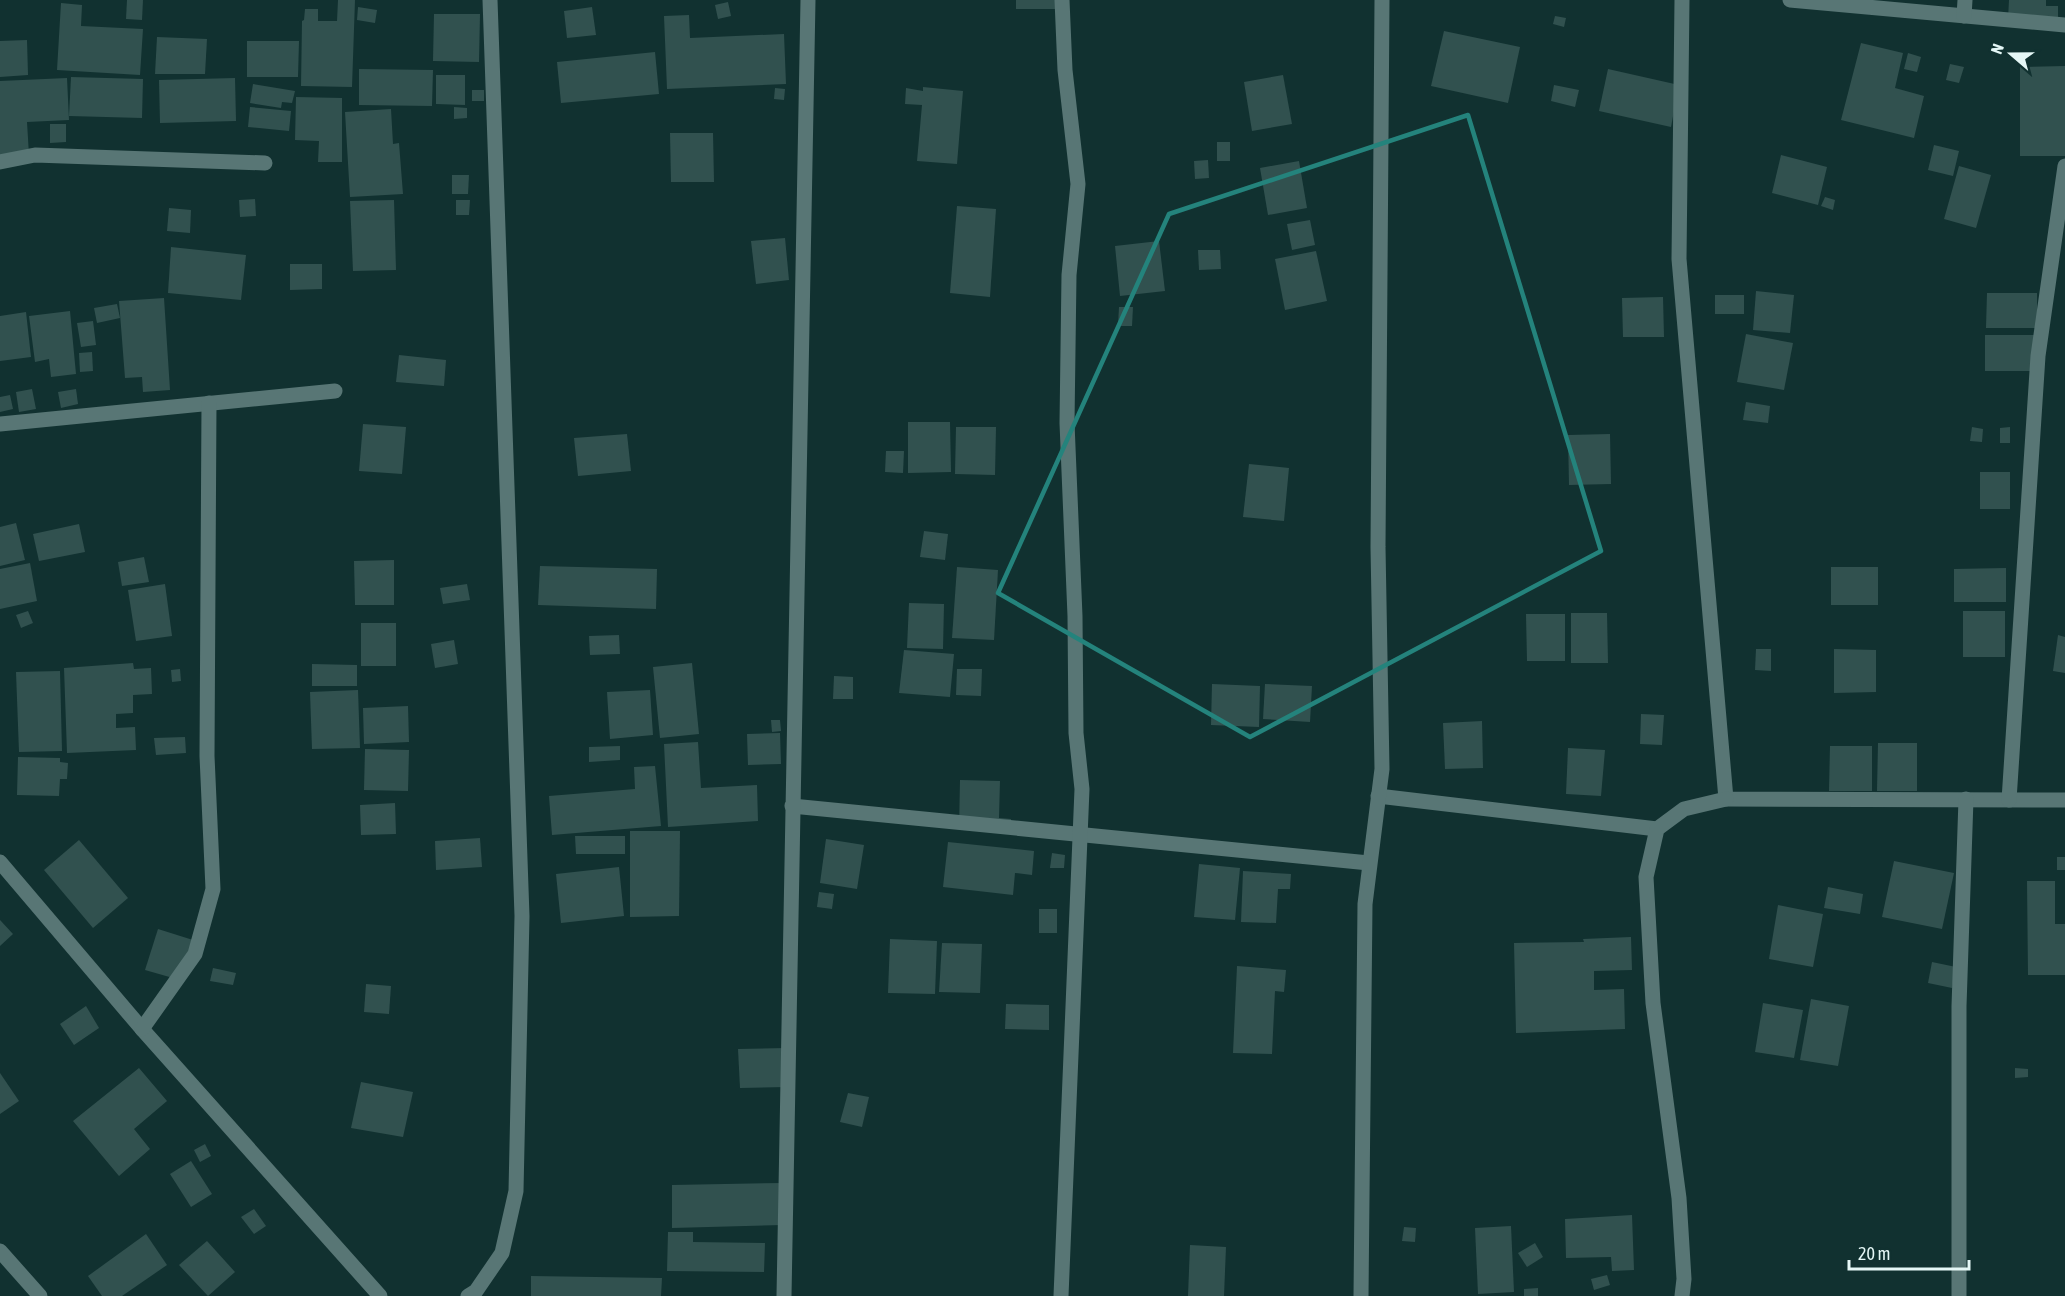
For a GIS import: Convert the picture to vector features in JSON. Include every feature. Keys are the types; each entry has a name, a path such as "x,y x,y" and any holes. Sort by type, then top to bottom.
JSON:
{"street":[{"path":"468,1296 476,1291 501,1253 516,1191 522,916 490,0"},
{"path":"784,1296 808,0"},
{"path":"1061,1296 1082,789 1076,733 1067,423 1069,275 1078,184 1065,70 1062,0"},
{"path":"1361,1296 1365,904 1382,769 1378,536 1382,0"},
{"path":"1682,0 1679,259 1726,799"},
{"path":"1790,0 2065,25"},
{"path":"1964,16 1965,0"},
{"path":"0,162 35,155 265,163"},
{"path":"2009,800 2038,356 2065,166"},
{"path":"0,424 335,391"},
{"path":"142,1029 195,954 213,889 207,756 209,403"},
{"path":"1378,796 1657,829"},
{"path":"1682,1296 1684,1279 1679,1198 1653,1003 1646,877 1657,829 1684,809 1726,799 2065,800"},
{"path":"1959,1296 1959,1006 1966,799"},
{"path":"792,806 1370,863"},
{"path":"0,862 142,1029 380,1296"},
{"path":"0,1251 40,1296"}],"highlighted area":[{"path":"1468,115 1601,551 1250,737 998,593 1169,214"}],"building":[{"path":"127,0 143,0 142,20 126,19"},
{"path":"338,0 355,0 352,87 301,86 302,21 305,9 318,9 318,21 337,21"},
{"path":"1016,0 1057,0 1057,9 1016,9"},
{"path":"2009,0 2046,0 2046,6 2058,6 2058,20 2008,19"},
{"path":"728,2 731,16 718,19 715,5"},
{"path":"61,3 82,5 81,26 143,29 140,75 57,70"},
{"path":"358,7 377,10 375,23 357,20"},
{"path":"592,7 596,35 567,38 564,11"},
{"path":"434,14 480,14 479,62 433,61"},
{"path":"689,15 690,38 784,34 786,84 667,89 664,16"},
{"path":"1555,16 1566,18 1564,27 1553,24"},
{"path":"1444,31 1520,47 1508,103 1431,86"},
{"path":"157,37 207,39 205,74 155,74"},
{"path":"27,40 28,75 0,77 0,41"},
{"path":"247,41 299,41 298,77 247,77"},
{"path":"1861,43 1903,53 1895,88 1924,96 1914,138 1841,120"},
{"path":"655,52 659,94 561,103 557,62"},
{"path":"1908,53 1921,57 1917,72 1904,69"},
{"path":"1950,64 1964,67 1959,83 1946,80"},
{"path":"2065,66 2065,156 2020,156 2020,67"},
{"path":"359,69 433,70 432,106 359,105"},
{"path":"1608,69 1679,85 1671,127 1599,111"},
{"path":"436,75 465,75 465,105 436,104"},
{"path":"1283,75 1292,124 1252,131 1244,82"},
{"path":"71,77 143,79 142,118 69,116"},
{"path":"67,78 69,120 27,122 29,155 0,156 0,81"},
{"path":"235,78 236,121 160,123 159,80"},
{"path":"253,84 295,91 292,103 282,102 281,108 250,103"},
{"path":"1554,85 1579,90 1575,107 1551,101"},
{"path":"923,87 963,91 957,164 917,161 922,105 905,104 906,88 923,91"},
{"path":"775,88 785,89 784,100 774,99"},
{"path":"472,90 484,90 484,101 472,101"},
{"path":"296,97 342,98 342,162 318,162 319,141 295,140"},
{"path":"250,107 291,111 289,131 248,127"},
{"path":"454,107 467,108 467,118 454,119"},
{"path":"391,109 393,144 399,143 403,194 350,197 345,112"},
{"path":"50,124 66,124 66,142 50,143"},
{"path":"670,133 713,133 714,182 671,182"},
{"path":"1217,142 1230,142 1230,161 1217,161"},
{"path":"1934,145 1959,151 1953,176 1928,170"},
{"path":"1781,155 1827,167 1818,205 1772,193"},
{"path":"1208,160 1209,178 1195,179 1194,161"},
{"path":"1299,161 1307,208 1268,215 1260,168"},
{"path":"1959,166 1991,175 1976,228 1944,219"},
{"path":"452,175 469,175 468,194 452,194"},
{"path":"1825,197 1835,200 1833,210 1821,206"},
{"path":"255,199 256,216 240,217 239,200"},
{"path":"394,200 396,270 353,271 350,201"},
{"path":"456,200 470,200 469,215 456,215"},
{"path":"957,206 996,209 990,297 950,293"},
{"path":"169,208 191,210 190,233 167,231"},
{"path":"1310,220 1315,245 1292,250 1287,224"},
{"path":"785,238 789,280 756,284 751,241"},
{"path":"1159,241 1165,291 1120,296 1115,246"},
{"path":"171,247 246,255 241,300 168,293"},
{"path":"1198,250 1220,250 1221,269 1199,270"},
{"path":"1316,251 1327,301 1285,310 1275,259"},
{"path":"290,264 322,264 322,289 290,290"},
{"path":"1756,291 1794,295 1790,333 1753,330"},
{"path":"1987,293 2037,293 2037,328 1986,328"},
{"path":"1715,295 1744,295 1744,314 1715,314"},
{"path":"1663,297 1664,337 1623,337 1622,298"},
{"path":"164,298 170,390 143,392 142,377 125,378 119,301"},
{"path":"117,304 120,318 97,323 94,308"},
{"path":"1119,307 1133,307 1132,326 1118,326"},
{"path":"70,311 76,374 51,377 49,359 35,362 29,316"},
{"path":"26,312 31,357 0,361 0,316"},
{"path":"93,321 96,345 81,347 77,323"},
{"path":"1746,334 1793,343 1784,390 1737,382"},
{"path":"1985,335 2035,335 2035,371 1985,371"},
{"path":"92,352 93,371 80,372 79,353"},
{"path":"399,355 446,360 444,386 396,382"},
{"path":"32,389 36,409 19,412 16,392"},
{"path":"76,389 78,404 61,408 58,392"},
{"path":"10,395 13,409 0,412 0,397"},
{"path":"1746,402 1770,406 1768,423 1743,420"},
{"path":"908,422 950,422 951,472 908,473"},
{"path":"363,424 406,427 402,474 359,471"},
{"path":"956,427 996,427 995,475 955,474"},
{"path":"1972,427 1983,429 1982,442 1970,441"},
{"path":"2010,427 2010,443 2000,443 2000,428"},
{"path":"627,434 631,471 578,476 574,438"},
{"path":"1610,434 1611,484 1569,485 1568,435"},
{"path":"886,451 904,451 903,473 885,472"},
{"path":"1249,464 1289,468 1284,521 1243,517"},
{"path":"1980,472 2010,472 2010,509 1980,509"},
{"path":"16,523 25,560 0,566 0,527"},
{"path":"79,524 85,552 39,561 33,534"},
{"path":"924,531 948,534 945,560 920,557"},
{"path":"144,557 149,582 122,586 118,562"},
{"path":"394,560 394,605 355,605 354,561"},
{"path":"30,563 37,601 0,609 0,569"},
{"path":"540,566 657,569 656,609 538,605"},
{"path":"957,567 998,570 994,640 952,638"},
{"path":"1831,567 1878,567 1878,605 1831,605"},
{"path":"2006,568 2006,602 1954,602 1954,569"},
{"path":"165,584 172,636 136,641 128,590"},
{"path":"467,584 470,600 443,604 440,588"},
{"path":"909,603 944,604 943,649 907,648"},
{"path":"28,611 33,623 21,628 16,615"},
{"path":"1963,611 2005,611 2005,657 1963,657"},
{"path":"1571,613 1607,613 1608,663 1571,663"},
{"path":"1526,614 1565,614 1565,661 1527,661"},
{"path":"361,623 396,623 396,666 361,666"},
{"path":"619,635 620,654 590,655 589,636"},
{"path":"2058,635 2065,637 2065,673 2053,671"},
{"path":"454,640 458,664 435,668 431,644"},
{"path":"1756,649 1771,649 1771,671 1755,670"},
{"path":"1834,649 1876,650 1876,692 1834,693"},
{"path":"904,650 954,654 950,697 899,693"},
{"path":"133,663 134,669 151,668 152,694 133,695 133,713 116,714 116,728 135,727 136,750 67,753 64,668"},
{"path":"692,663 699,734 660,738 653,667"},
{"path":"312,664 357,665 357,686 312,686"},
{"path":"180,669 181,681 172,682 171,670"},
{"path":"957,669 982,669 981,696 956,695"},
{"path":"60,671 62,751 19,752 16,672"},
{"path":"834,676 853,677 853,699 833,699"},
{"path":"1212,684 1260,686 1259,727 1211,725"},
{"path":"1265,684 1312,686 1310,722 1263,719"},
{"path":"358,690 360,748 312,749 310,692"},
{"path":"650,690 653,735 610,739 607,692"},
{"path":"408,706 409,742 364,744 363,708"},
{"path":"1641,714 1664,715 1662,745 1640,744"},
{"path":"771,720 780,720 781,731 772,732"},
{"path":"1482,721 1483,768 1445,769 1443,723"},
{"path":"780,733 781,764 748,765 747,734"},
{"path":"185,737 186,753 156,755 154,738"},
{"path":"698,742 701,788 757,785 758,821 668,827 664,744"},
{"path":"1878,743 1917,743 1917,791 1877,791"},
{"path":"620,746 620,760 589,762 589,747"},
{"path":"1830,746 1872,746 1872,791 1829,791"},
{"path":"1568,748 1605,750 1601,796 1566,794"},
{"path":"365,749 409,750 408,791 364,790"},
{"path":"18,757 60,758 60,762 68,763 67,779 60,779 59,796 17,795"},
{"path":"655,766 661,826 552,835 549,796 635,789 634,767"},
{"path":"960,780 1000,781 999,818 1011,819 1011,831 959,830"},
{"path":"395,803 396,834 361,835 360,805"},
{"path":"630,831 680,831 679,916 630,917"},
{"path":"575,836 625,836 625,854 576,854"},
{"path":"480,838 482,867 436,870 435,841"},
{"path":"826,839 864,845 857,889 820,883"},
{"path":"79,840 128,898 93,928 44,870"},
{"path":"948,842 1034,851 1032,875 1015,873 1013,895 943,887"},
{"path":"1052,853 1065,855 1064,868 1050,868"},
{"path":"2057,857 2065,857 2065,870 2057,870"},
{"path":"1894,861 1954,873 1942,929 1882,917"},
{"path":"1199,864 1240,868 1235,920 1194,917"},
{"path":"619,867 624,916 561,923 556,874"},
{"path":"1243,871 1291,874 1290,889 1278,889 1276,923 1241,922"},
{"path":"2027,881 2055,881 2055,924 2065,924 2065,975 2028,975"},
{"path":"1828,887 1863,894 1860,914 1824,908"},
{"path":"819,892 834,894 832,909 817,907"},
{"path":"1778,905 1823,914 1813,967 1769,959"},
{"path":"1039,909 1057,909 1057,933 1039,933"},
{"path":"0,920 13,934 0,946"},
{"path":"158,929 193,940 180,980 145,970"},
{"path":"1631,937 1632,970 1594,971 1594,990 1624,989 1625,1029 1516,1033 1514,943 1584,942 1583,939"},
{"path":"890,939 937,941 935,994 888,993"},
{"path":"942,943 982,944 980,993 939,992"},
{"path":"1932,962 1956,967 1952,988 1928,983"},
{"path":"1237,966 1286,970 1284,992 1275,991 1272,1054 1233,1053"},
{"path":"213,968 236,973 233,985 210,981"},
{"path":"366,984 391,986 389,1014 364,1012"},
{"path":"1811,999 1849,1006 1838,1066 1800,1060"},
{"path":"1763,1003 1803,1010 1794,1058 1755,1052"},
{"path":"1006,1004 1049,1005 1049,1030 1005,1029"},
{"path":"86,1006 99,1028 74,1045 60,1024"},
{"path":"787,1048 787,1087 740,1088 738,1049"},
{"path":"139,1068 167,1101 134,1129 150,1149 119,1176 73,1121"},
{"path":"2015,1068 2028,1069 2028,1077 2015,1078"},
{"path":"0,1073 19,1101 0,1114"},
{"path":"361,1082 413,1092 403,1137 351,1128"},
{"path":"848,1093 869,1097 862,1127 840,1122"},
{"path":"205,1144 211,1156 200,1162 194,1150"},
{"path":"191,1161 212,1194 191,1207 170,1174"},
{"path":"782,1183 783,1225 672,1228 672,1185"},
{"path":"254,1209 266,1226 254,1234 241,1217"},
{"path":"1632,1215 1634,1270 1612,1271 1611,1257 1566,1258 1565,1219"},
{"path":"1511,1226 1514,1292 1478,1294 1475,1228"},
{"path":"1404,1227 1416,1228 1415,1242 1402,1241"},
{"path":"668,1232 693,1232 693,1242 765,1243 764,1272 667,1271"},
{"path":"146,1234 167,1265 122,1296 102,1296 88,1276"},
{"path":"207,1241 235,1272 208,1296 179,1265"},
{"path":"1535,1243 1543,1257 1527,1267 1518,1253"},
{"path":"1190,1245 1226,1247 1224,1296 1188,1296"},
{"path":"1607,1275 1610,1285 1594,1290 1591,1279"},
{"path":"531,1276 662,1278 661,1296 531,1296"},
{"path":"1538,1288 1538,1296 1524,1296 1524,1289"}]}
